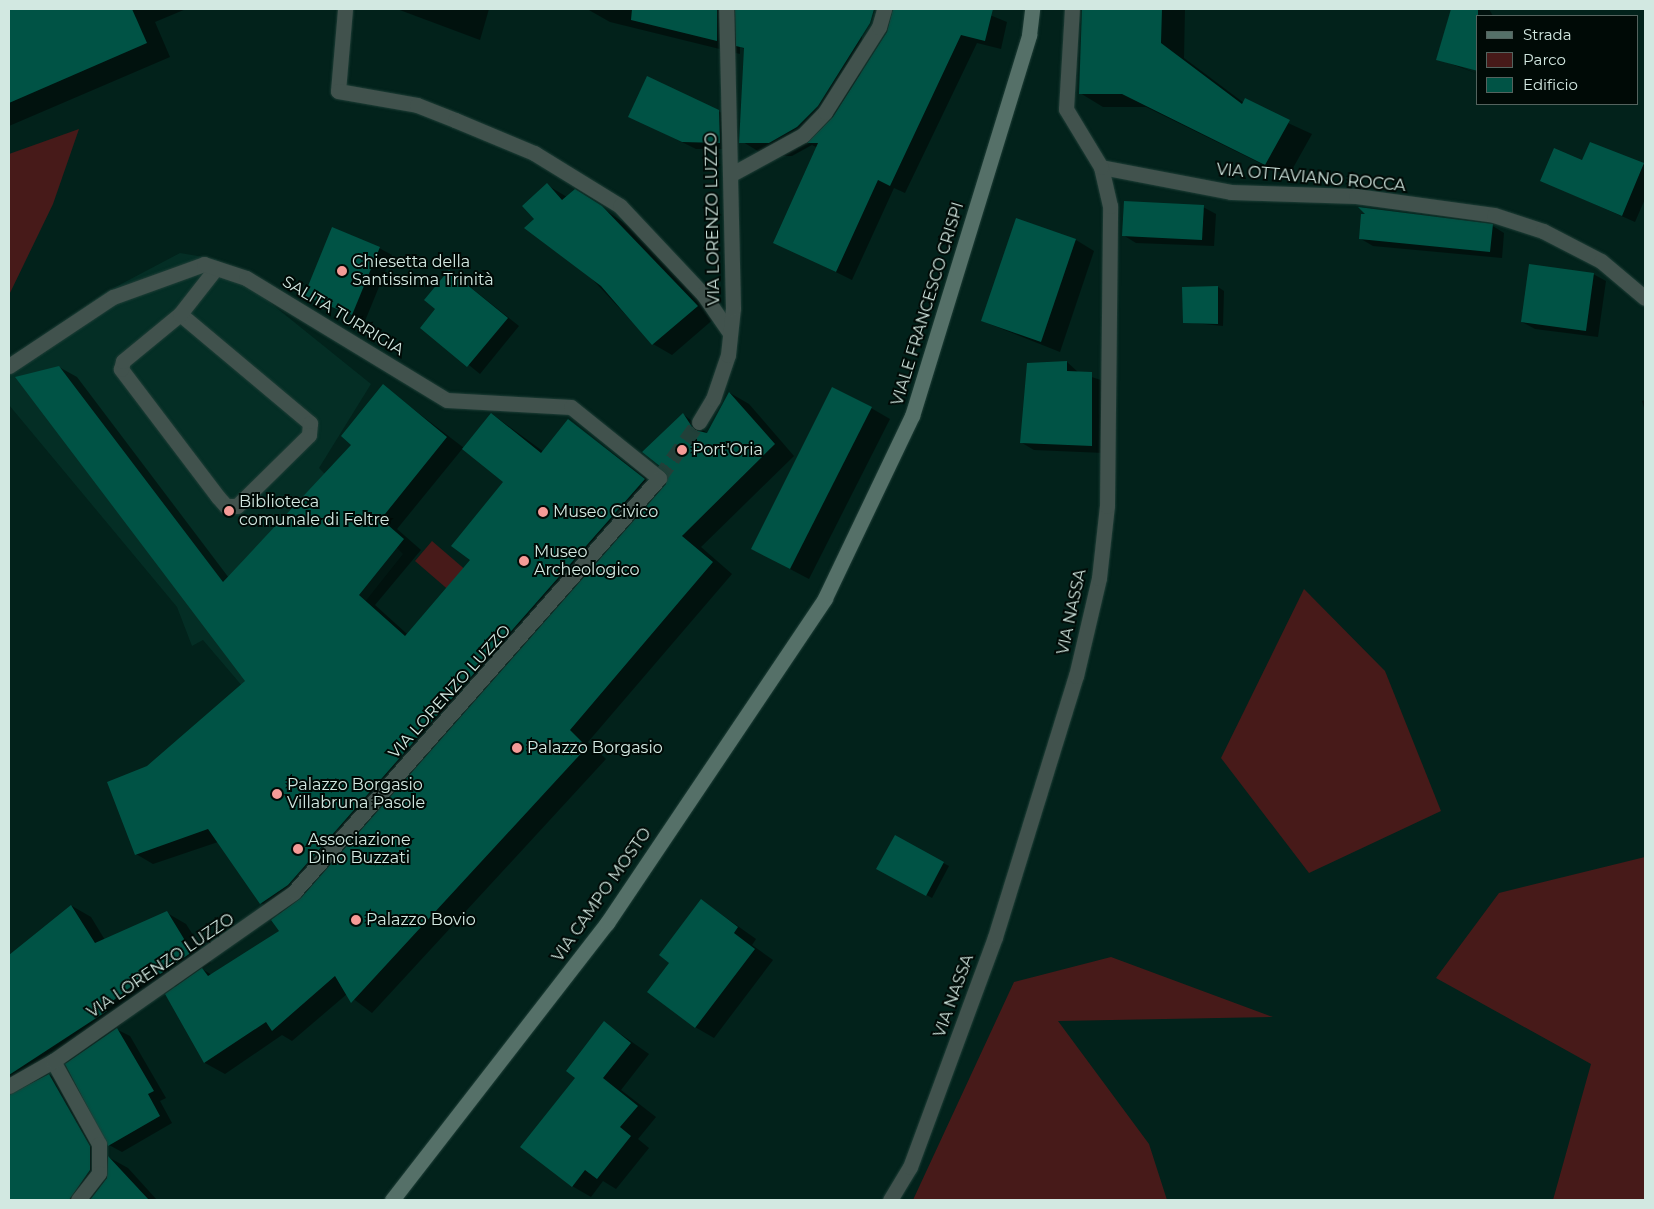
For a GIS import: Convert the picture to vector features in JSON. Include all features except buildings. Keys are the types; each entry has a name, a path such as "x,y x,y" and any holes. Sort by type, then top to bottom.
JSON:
{"street":[{"path":"345,9 338,91 417,105 534,152 605,196 665,250 730,333"},
{"name":"VIA LORENZO LUZZO","path":"699,422 713,399 730,333 730,175 726,9"},
{"path":"730,175 803,135 825,112 879,27 884,9"},
{"name":"VIALE FRANCESCO CRISPI","path":"825,598 912,416 1030,35 1032,9"},
{"name":"VIA NASSA","path":"890,1200 910,1166 995,937 1076,676 1099,578 1107,506 1111,344 1110,206 1101,168 1066,109 1072,9"},
{"name":"VIA OTTAVIANO ROCCA","path":"1101,168 1231,192 1356,196 1494,215 1543,231 1601,261 1645,298"},
{"name":"SALITA TURRIGIA","path":"9,366 113,297 204,264 246,278 447,400 571,407 659,478"},
{"path":"180,314 310,423 309,435 237,506 226,506 218,497 121,369 123,362 180,314 216,268"},
{"name":"VIA LORENZO LUZZO","path":"9,1086 53,1062 294,892 659,478"},
{"name":"VIA CAMPO MOSTO","path":"392,1200 607,923 825,598"},
{"path":"53,1062 99,1144 98,1173 78,1200"}],"shaded area":[{"name":"Biblioteca comunale di Feltre","path":"180,253 216,259 371,384 319,468 403,554 271,720 203,640 192,646 177,607 9,405 9,358 106,292"}],"green space":[{"path":"79,129 53,204 9,295 9,154"},
{"path":"432,541 520,617 503,637 415,561"},
{"path":"1304,589 1385,671 1441,811 1309,873 1221,758"},
{"path":"1645,857 1645,1200 1553,1200 1591,1064 1436,978 1499,893"},
{"path":"1111,957 1273,1017 1058,1021 1149,1144 1167,1200 913,1200 1014,982"}],"tunnel":[{"path":"659,478 699,422"}],"place":[{"name":"Chiesetta della Santissima Trinità","path":"342,271"},
{"name":"Port'Oria","path":"682,450"},
{"name":"Biblioteca comunale di Feltre","path":"229,511"},
{"name":"Museo Civico","path":"543,512"},
{"name":"Museo Archeologico","path":"524,561"},
{"name":"Palazzo Borgasio","path":"517,748"},
{"name":"Palazzo Borgasio Villabruna Pasole","path":"277,794"},
{"name":"Associazione Dino Buzzati","path":"298,849"},
{"name":"Palazzo Bovio","path":"356,920"}]}
